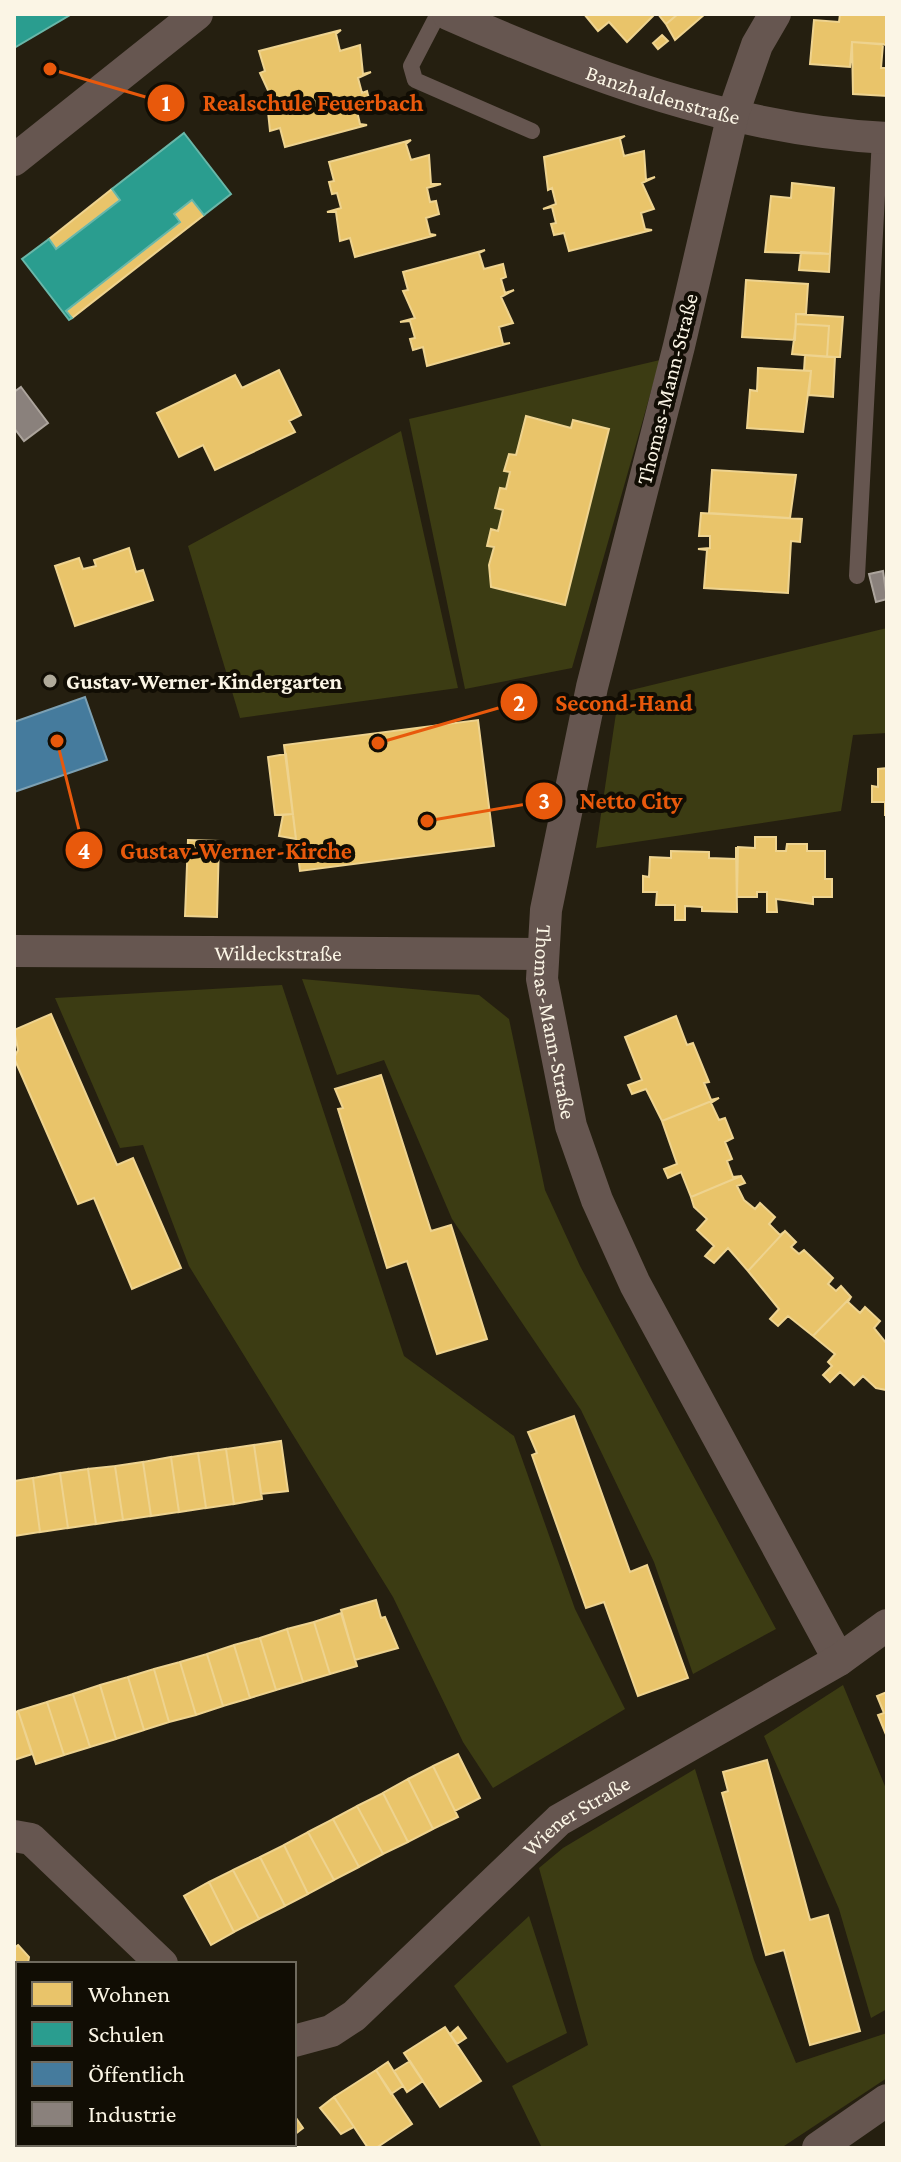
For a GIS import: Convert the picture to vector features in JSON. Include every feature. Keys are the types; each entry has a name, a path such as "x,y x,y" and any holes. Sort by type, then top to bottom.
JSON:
{"street":[{"path":"14,160 197,14"},
{"name":"Banzhaldenstraße","path":"448,14 564,65 622,86 733,114 884,138"},
{"name":"Thomas-Mann-Straße","path":"775,14 757,45 733,114 675,361 592,687 546,910 542,979 571,1126 597,1200 635,1284 839,1660"},
{"name":"Wildeckstraße","path":"14,951 543,954"},
{"name":"Wiener Straße","path":"296,2040 331,2031 354,2016 559,1820 839,1660 887,1625"},
{"path":"14,1836 31,1839 160,1962"},
{"path":"818,2148 887,2100"}],"lane":[{"path":"438,14 411,66 415,80 532,131"},
{"path":"857,576 884,138"}],"shaded area":[{"path":"660,360 572,668 465,689 409,419"},
{"path":"401,431 458,688 240,718 188,546"},
{"path":"887,628 887,733 853,735 841,811 596,848 619,693"},
{"path":"302,979 479,995 509,1019 545,1190 580,1266 776,1629 693,1674 654,1562 581,1410 452,1219 384,1060 337,1075"},
{"path":"282,985 404,1356 514,1436 575,1609 625,1709 493,1788 463,1742 393,1597 189,1266 143,1145 120,1148 55,998"},
{"path":"843,1685 887,1791 887,2009 871,2018 839,1909 764,1736"},
{"path":"695,1769 754,1960 796,2063 887,2033 887,2078 781,2148 542,2148 512,2086 588,2045 539,1868 563,1848"},
{"path":"529,1916 567,2033 507,2063 454,1986"}],"building: Wohnen":[{"path":"584,14 655,14 627,42 609,22 598,31"},
{"path":"658,14 678,14 666,24"},
{"path":"678,14 705,14 675,40 666,24"},
{"path":"840,14 887,14 887,45 852,42 850,67 810,64 814,20 839,22"},
{"path":"341,30 336,34 340,51 360,45 363,74 371,72 358,78 362,93 367,91 370,103 356,107 360,124 367,125 285,147 280,128 270,131 267,102 259,105 272,99 260,73 265,71 259,51"},
{"path":"662,35 668,41 658,49 653,43"},
{"path":"852,42 883,44 881,68 887,68 887,96 853,94"},
{"path":"625,136 620,139 624,156 644,151 646,180 655,177 642,183 654,209 641,213 645,229 652,230 569,251 564,233 554,235 551,224 556,223 552,207 543,209 556,204 552,188 548,190 544,157"},
{"path":"411,140 406,144 411,160 429,155 431,184 441,184 427,188 430,202 436,201 439,214 426,218 430,234 436,235 355,257 350,238 340,241 336,212 327,212 341,208 337,193 332,194 329,182 334,181 329,162"},
{"path":"792,183 834,188 830,254 765,252 771,196 791,198"},
{"path":"112,189 120,200 56,249 49,239"},
{"path":"192,200 204,215 72,318 66,311 180,222 174,214"},
{"path":"485,250 479,253 484,269 503,264 506,277 501,279 505,293 514,290 501,297 513,323 499,327 503,344 510,343 427,366 423,347 413,350 410,339 415,338 410,321 400,322 415,318 403,291 408,290 403,272"},
{"path":"801,252 830,254 829,272 799,270"},
{"path":"746,280 808,284 806,314 796,314 795,340 742,337"},
{"path":"796,314 843,317 840,357 827,357 829,326 796,324"},
{"path":"796,324 829,326 827,357 792,354"},
{"path":"805,355 835,357 833,397 809,395 811,371 804,371"},
{"path":"758,368 811,371 803,432 747,428 750,390 757,391"},
{"path":"279,370 301,415 289,421 295,432 215,470 203,445 179,457 157,413 235,375 242,388"},
{"path":"526,416 571,428 573,420 609,429 565,605 491,587 489,565 494,547 487,546 491,529 498,531 503,510 495,508 500,488 506,489 510,472 504,471 509,454 516,455"},
{"path":"712,470 796,475 790,518 709,513"},
{"path":"701,513 802,519 800,542 791,541 788,593 704,588 707,550 698,549 710,548 710,536 699,536"},
{"path":"129,548 136,572 143,570 153,600 75,626 55,566 79,558 83,569 96,566 94,560"},
{"path":"478,720 494,846 300,871 284,745"},
{"path":"286,754 293,814 275,815 268,757"},
{"path":"887,768 885,815 885,802 872,802 872,786 878,787 878,769"},
{"path":"293,814 296,839 279,836 283,815"},
{"path":"755,837 776,837 776,851 786,851 787,844 807,844 807,851 825,851 825,879 832,879 832,897 813,897 813,904 776,899 777,912 767,912 767,892 757,892 757,897 737,897 738,847 755,848"},
{"path":"188,840 219,841 217,917 185,916"},
{"path":"736,847 737,912 702,911 702,907 685,906 685,920 675,920 675,905 656,905 657,892 643,892 643,876 649,877 650,857 671,858 671,851 709,852 709,858 736,859"},
{"path":"51,1014 117,1165 133,1158 181,1268 132,1289 94,1198 78,1204 14,1058 18,1050 14,1030"},
{"path":"676,1016 687,1045 693,1043 709,1082 704,1083 711,1100 719,1098 662,1121 646,1089 632,1094 628,1085 642,1080 625,1037"},
{"path":"381,1075 431,1231 451,1225 487,1339 437,1354 407,1261 387,1268 338,1109 343,1108 335,1089"},
{"path":"719,1098 711,1103 719,1120 725,1118 733,1138 725,1142 732,1159 727,1161 733,1177 741,1176 691,1197 681,1172 668,1178 664,1169 677,1164 662,1121"},
{"path":"741,1176 745,1183 737,1186 744,1200 755,1209 760,1203 775,1217 769,1224 780,1235 785,1231 748,1271 728,1248 714,1263 705,1256 714,1246 697,1230 707,1219 694,1207 691,1197"},
{"path":"785,1231 796,1242 791,1247 799,1254 804,1250 833,1278 828,1284 836,1291 841,1286 851,1297 813,1336 788,1316 778,1326 770,1319 779,1309 748,1271"},
{"path":"851,1297 848,1302 860,1313 865,1307 880,1321 874,1328 887,1344 886,1390 876,1388 863,1376 854,1385 840,1372 830,1382 823,1375 832,1366 828,1362 835,1354 813,1336"},
{"path":"574,1416 630,1572 647,1565 688,1678 638,1696 604,1602 586,1608 532,1455 537,1453 528,1432"},
{"path":"281,1441 288,1491 261,1494 254,1445"},
{"path":"254,1445 262,1499 234,1504 226,1449"},
{"path":"226,1449 234,1504 206,1508 198,1453"},
{"path":"198,1453 206,1508 179,1512 171,1457"},
{"path":"171,1457 179,1512 151,1516 143,1462"},
{"path":"143,1462 151,1516 123,1520 115,1466"},
{"path":"115,1466 123,1520 96,1524 88,1469"},
{"path":"88,1469 96,1524 68,1528 60,1473"},
{"path":"60,1473 68,1528 40,1532 33,1478"},
{"path":"33,1478 40,1532 14,1536 14,1481"},
{"path":"376,1600 381,1618 385,1617 398,1648 355,1660 341,1610"},
{"path":"341,1613 357,1666 330,1674 314,1622"},
{"path":"314,1622 330,1674 303,1682 287,1629"},
{"path":"287,1629 303,1682 276,1690 260,1638"},
{"path":"260,1638 276,1690 250,1698 234,1645"},
{"path":"234,1645 250,1698 223,1706 207,1654"},
{"path":"207,1654 223,1706 196,1715 180,1662"},
{"path":"180,1662 196,1715 169,1722 154,1669"},
{"path":"154,1669 169,1722 144,1730 128,1677"},
{"path":"128,1677 144,1730 116,1739 100,1685"},
{"path":"100,1685 116,1739 90,1747 73,1694"},
{"path":"887,1692 887,1737 878,1715 884,1713 877,1696"},
{"path":"73,1694 90,1747 64,1755 47,1702"},
{"path":"47,1702 64,1755 36,1764 18,1711"},
{"path":"18,1711 32,1754 14,1760 14,1713"},
{"path":"458,1754 480,1798 455,1811 433,1766"},
{"path":"767,1760 810,1920 828,1915 860,2031 810,2045 784,1950 766,1955 722,1793 728,1791 723,1772"},
{"path":"433,1766 458,1817 433,1829 408,1779"},
{"path":"408,1779 433,1829 408,1842 383,1793"},
{"path":"383,1793 408,1842 383,1854 357,1806"},
{"path":"357,1806 383,1854 359,1867 333,1819"},
{"path":"333,1819 359,1867 334,1880 308,1832"},
{"path":"308,1832 334,1880 308,1894 284,1845"},
{"path":"284,1845 308,1894 285,1906 260,1857"},
{"path":"260,1857 285,1906 259,1919 233,1870"},
{"path":"233,1870 259,1919 234,1932 209,1882"},
{"path":"209,1882 234,1932 211,1945 184,1896"},
{"path":"18,1945 29,1957 28,1962 16,1962 14,1971 14,1948"},
{"path":"445,2027 481,2081 440,2107 404,2053"},
{"path":"458,2027 466,2038 457,2044 450,2034"},
{"path":"410,2061 423,2081 407,2092 394,2071"},
{"path":"388,2062 403,2086 391,2094 376,2070"},
{"path":"376,2070 412,2124 376,2148 368,2148 334,2097"},
{"path":"334,2097 354,2127 341,2134 320,2108"},
{"path":"296,2118 303,2128 296,2133"},
{"path":"162,2146 163,2148 115,2148"},
{"path":"162,2146 212,2148 163,2148"}],"building: Schulen":[{"path":"14,14 69,14 70,15 14,48"},
{"path":"184,133 231,194 204,215 192,200 174,214 180,222 66,311 72,318 69,320 22,259 49,239 56,249 120,200 112,189"}],"building: Öffentlich":[{"path":"85,697 107,760 14,792 14,722"}],"building: Industrie":[{"path":"21,387 48,423 24,441 14,428 14,392"},
{"path":"883,571 887,599 876,602 869,574"}],"place":[{"name":"Realschule Feuerbach","path":"50,69"},
{"name":"Gustav-Werner-Kindergarten","path":"50,681"},
{"name":"Gustav-Werner-Kirche","path":"57,741"},
{"name":"Second-Hand","path":"378,743"},
{"name":"Netto City","path":"427,821"}]}
